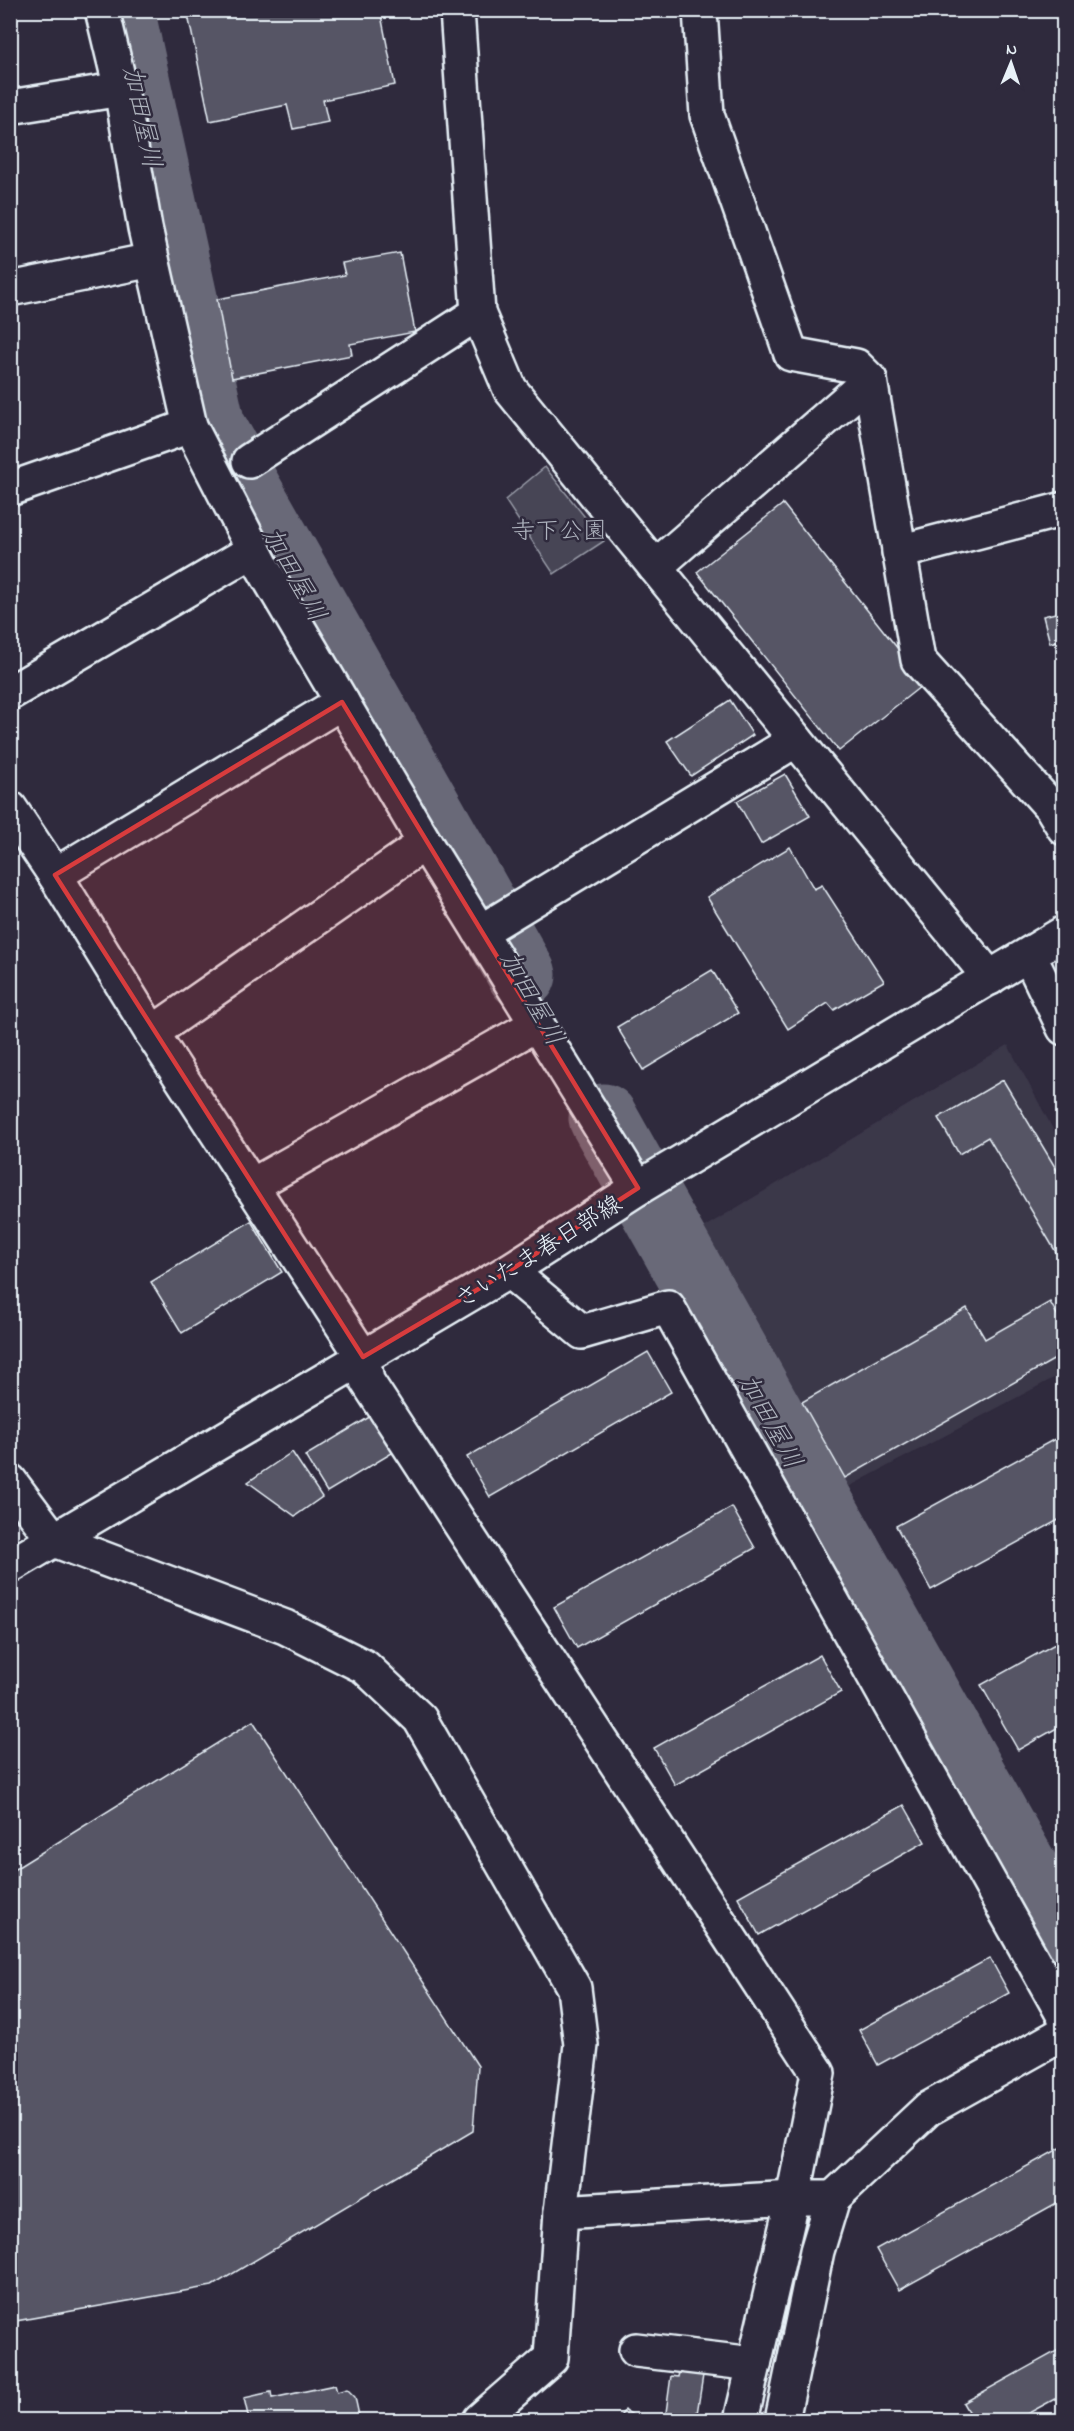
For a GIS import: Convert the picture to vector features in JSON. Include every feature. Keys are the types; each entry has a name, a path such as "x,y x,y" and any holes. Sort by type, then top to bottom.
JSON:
{"street":[{"path":"102,10 121,89 152,260 190,426 254,550 342,702 425,843 638,1188"},
{"path":"457,10 478,314 510,389 990,978"},
{"path":"700,10 707,115 790,354 856,366 870,380 918,660 1052,808 1064,828"},
{"path":"10,107 121,89"},
{"path":"10,289 152,260"},
{"path":"249,461 478,314"},
{"path":"655,567 870,380"},
{"path":"10,489 190,426"},
{"path":"899,552 1064,509"},
{"path":"10,693 254,550"},
{"path":"55,875 342,702"},
{"path":"480,932 796,740"},
{"path":"10,808 55,875 152,1033 363,1357 367,1381 818,2073 793,2198 741,2421"},
{"path":"152,1033 425,843"},
{"name":"さいたま春日部線","path":"10,1566 510,1271 638,1188 1064,933"},
{"path":"1029,955 1064,1028"},
{"path":"251,1186 537,1024"},
{"path":"510,1271 582,1332 668,1307 1064,2016"},
{"path":"10,1481 54,1540 285,1627 365,1667 420,1719 574,1988 581,2045 561,2212 550,2358 480,2421"},
{"path":"782,2421 817,2250 833,2198 928,2109 1064,2032"},
{"path":"561,2212 793,2198 833,2198"},
{"path":"636,2350 754,2364"}],"highlighted area":[{"path":"342,702 638,1188 509,1271 363,1357 55,875"}],"shaded area":[{"path":"1008,1045 1063,1148 1063,1373 839,1492 696,1232"}],"green space":[{"name":"寺下公園","path":"545,467 604,541 554,574 505,500"}],"building":[{"path":"210,10 380,10 395,85 323,100 328,122 293,129 287,105 210,121 188,15"},
{"path":"400,253 415,332 350,344 352,355 232,378 217,299 345,275 342,263"},
{"path":"783,504 925,683 839,751 697,572"},
{"path":"1064,611 1064,645 1062,640 1050,643 1043,616"},
{"path":"730,700 753,735 691,776 667,741"},
{"path":"785,774 810,816 761,844 737,801"},
{"path":"790,847 814,889 822,885 884,981 834,1010 828,1003 788,1029 707,897"},
{"path":"712,970 738,1013 643,1070 617,1027"},
{"path":"1003,1080 1064,1182 1063,1264 988,1137 959,1154 938,1118"},
{"path":"251,1221 282,1272 182,1333 151,1282"},
{"path":"1050,1302 1064,1327 1064,1354 845,1478 802,1402 967,1308 985,1339"},
{"path":"648,1352 671,1392 490,1497 467,1457"},
{"path":"376,1413 397,1450 327,1492 305,1456"},
{"path":"1064,1434 1064,1517 931,1590 896,1526"},
{"path":"292,1452 322,1497 295,1516 248,1482"},
{"path":"732,1507 755,1548 577,1648 554,1607"},
{"path":"1064,1639 1064,1724 1018,1750 981,1685"},
{"path":"820,1655 841,1692 675,1785 654,1748"},
{"path":"253,1721 478,2066 473,2131 212,2286 10,2322 10,1872"},
{"path":"904,1805 925,1842 759,1935 738,1897"},
{"path":"990,1958 1009,1993 878,2065 859,2030"},
{"path":"1064,2146 1064,2199 899,2290 876,2249"},
{"path":"1064,2347 1064,2394 1016,2420 973,2420 963,2403"},
{"path":"680,2367 704,2369 696,2420 665,2420 671,2376 678,2377"},
{"path":"335,2385 337,2392 347,2389 355,2397 360,2420 249,2420 244,2398 271,2392 272,2398"},
{"path":"625,2410 640,2420 617,2420"}],"waterway":[{"name":"加田屋川","path":"120,10 211,426 522,975"},
{"name":"加田屋川","path":"603,1118 1064,1940"}]}
